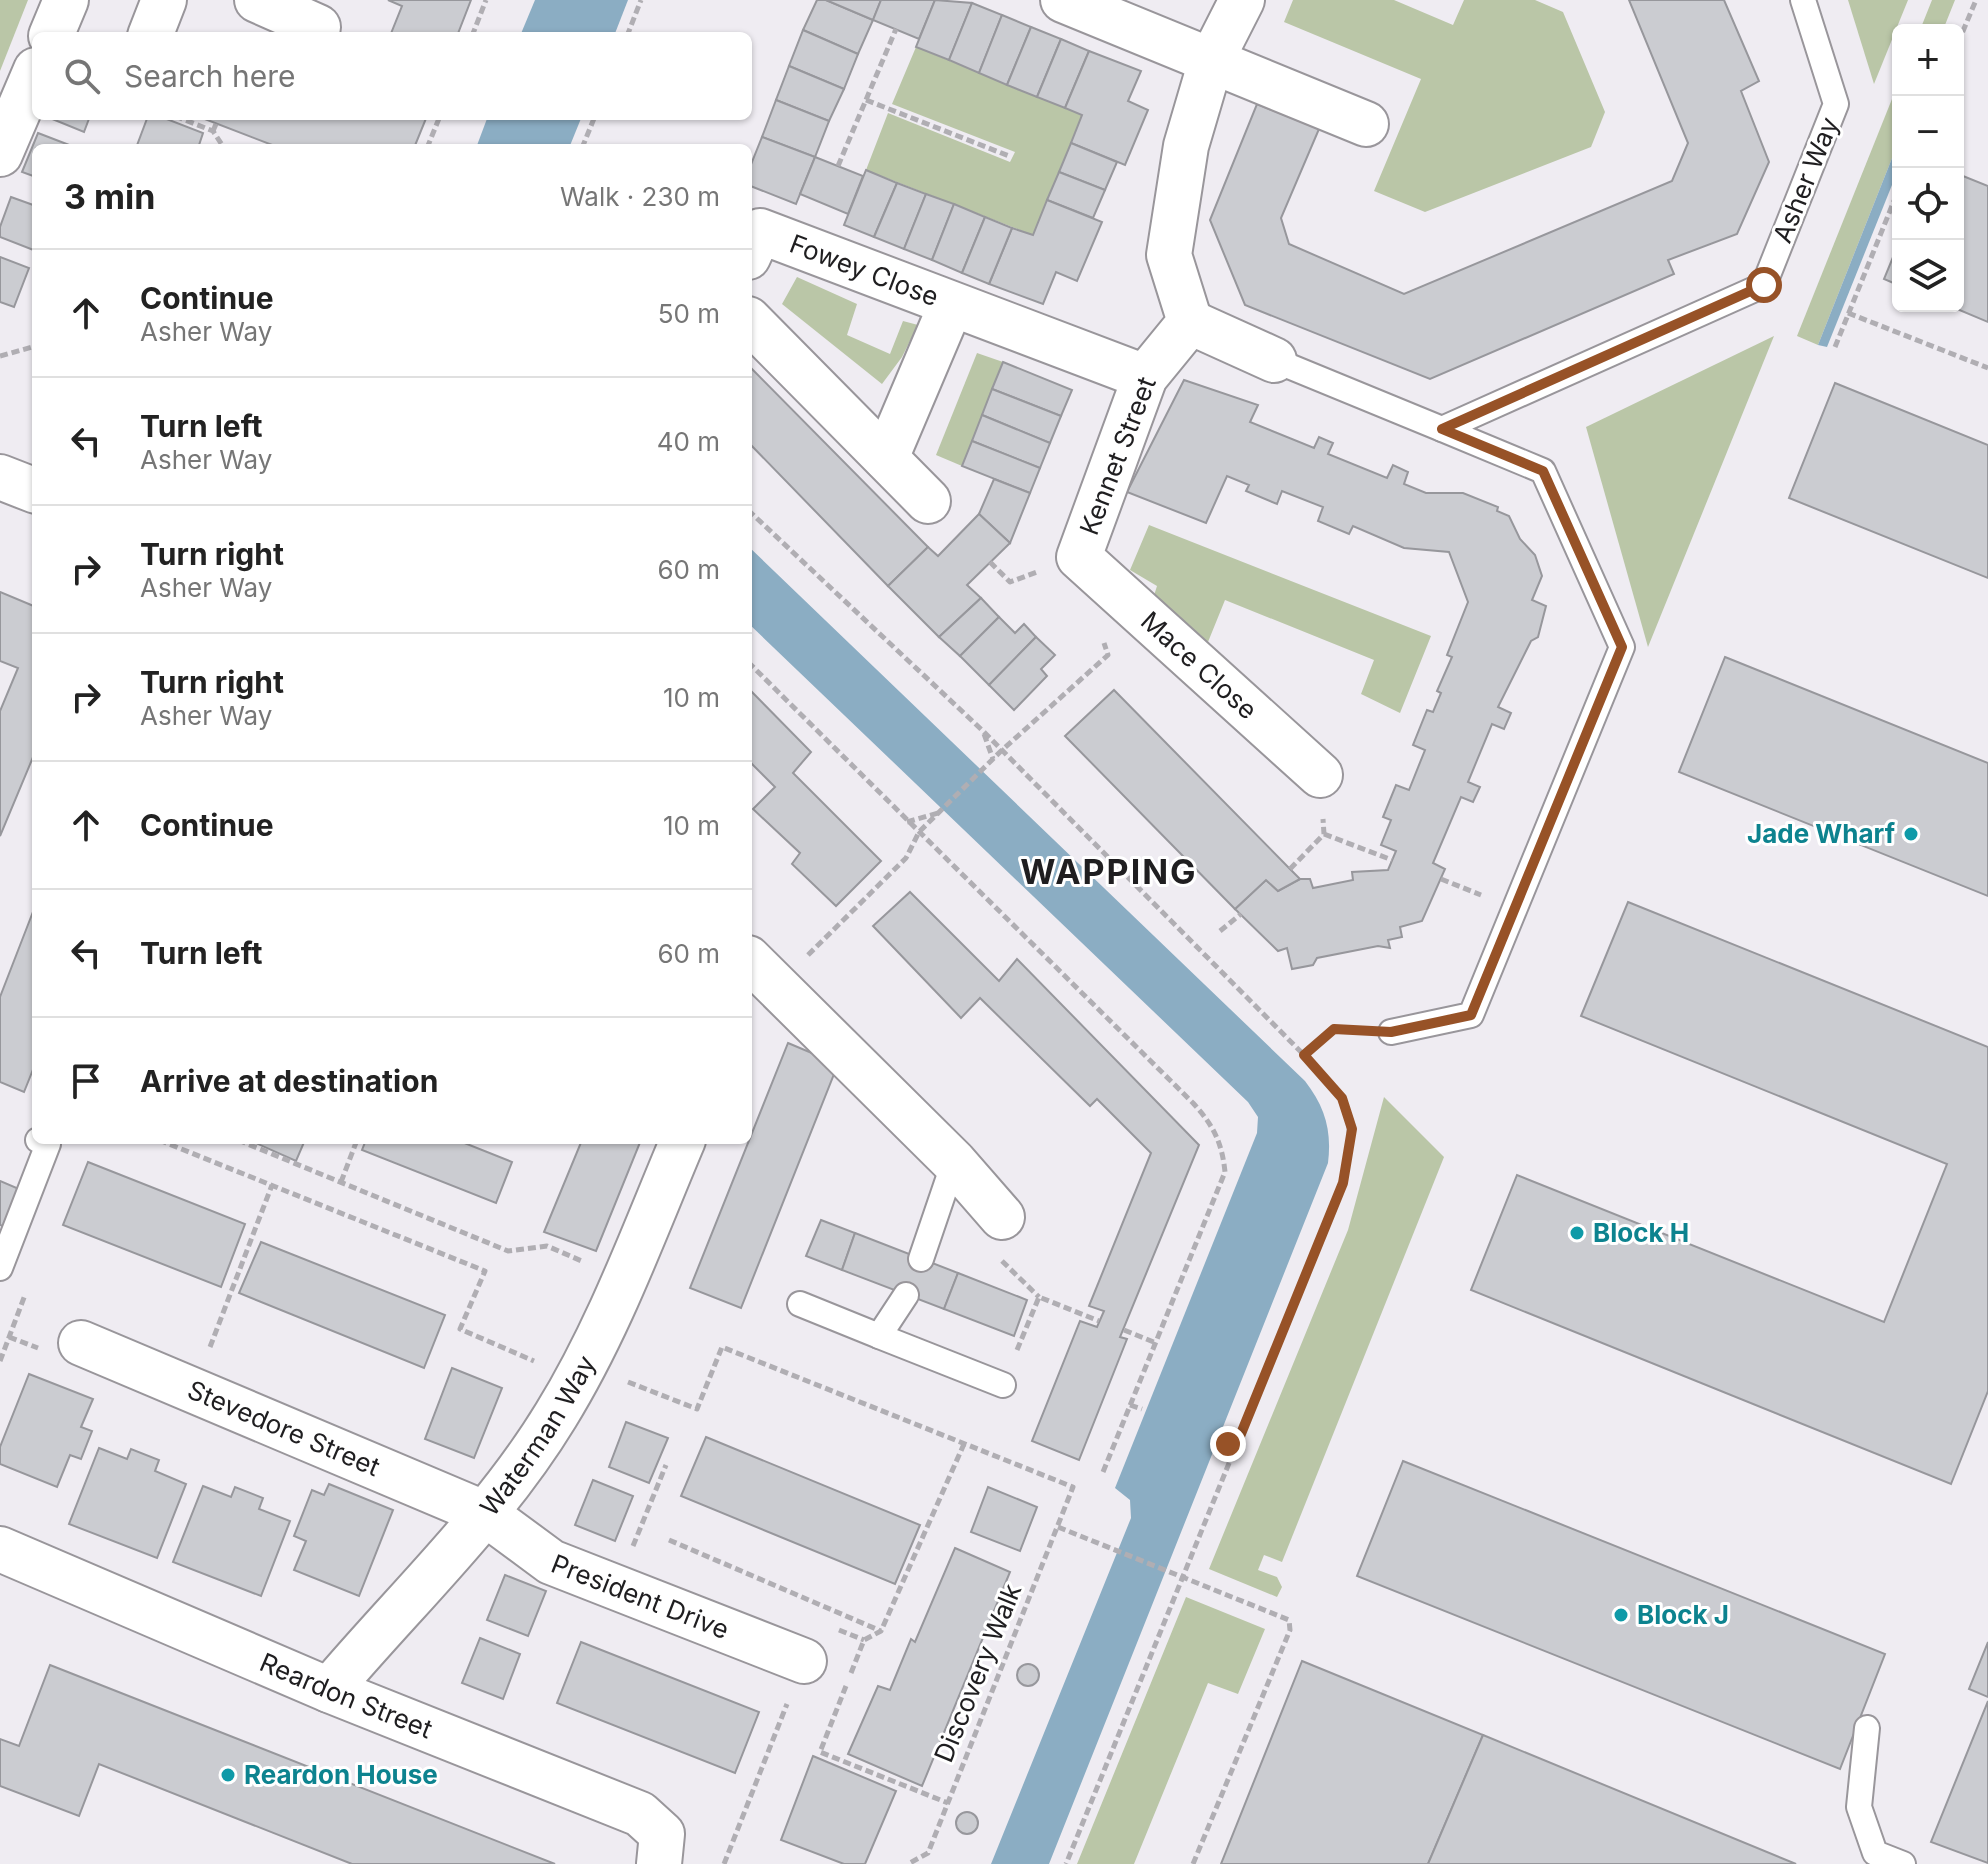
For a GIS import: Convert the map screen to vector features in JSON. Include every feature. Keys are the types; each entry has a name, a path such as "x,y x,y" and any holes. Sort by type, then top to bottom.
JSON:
{"street":[{"path":"53,32 66,0"},
{"path":"152,32 164,0"},
{"path":"257,0 318,27"},
{"path":"1063,0 1366,124"},
{"path":"1242,0 1211,61 1186,146 1169,255 1190,322 1274,360"},
{"path":"0,154 32,79"},
{"name":"Fowey Close","path":"752,248 760,231 1145,377"},
{"name":"Fowey Close","path":"886,458 951,305"},
{"name":"Kennet Street","path":"1079,557 1145,377 1190,322"},
{"path":"752,323 928,501"},
{"path":"0,477 32,489"},
{"name":"Mace Close","path":"1079,557 1320,775"},
{"path":"756,982 954,1162 1002,1217"},
{"name":"Waterman Way","path":"329,1690 486,1514 556,1415 624,1279 681,1144"},
{"name":"Stevedore Street","path":"81,1343 486,1514"},
{"name":"President Drive","path":"486,1514 551,1562 804,1661"},
{"name":"Reardon Street","path":"3,1560 640,1814 662,1834 659,1864"}],"lane":[{"name":"Asher Way","path":"1442,429 1764,285 1836,104 1803,0"},
{"path":"1274,360 1543,471 1622,647 1471,1015 1391,1032"},
{"path":"0,1268 48,1144"},
{"path":"921,1259 954,1162"},
{"path":"879,1336 906,1295"},
{"path":"800,1304 1003,1385"},
{"path":"1867,1728 1859,1807 1875,1853 1903,1864"}],"path":[{"path":"474,32 486,0"},
{"path":"629,32 641,0"},
{"path":"1964,29 1976,0"},
{"path":"838,166 896,29"},
{"path":"866,100 1009,156"},
{"path":"185,120 213,131 221,144"},
{"path":"429,144 438,120"},
{"path":"584,144 593,120"},
{"path":"213,131 216,124"},
{"path":"1835,347 1892,206"},
{"path":"1848,313 1988,368"},
{"path":"0,356 32,347"},
{"path":"752,514 983,731 1304,1055 1342,1098 1352,1129 1343,1183 1066,1864"},
{"path":"990,562 1010,582"},
{"path":"756,982 821,945 906,858 919,832 1001,751 1108,655 1099,628"},
{"path":"752,666 1193,1103 1210,1122 1222,1145 1225,1172 1103,1472"},
{"path":"983,731 993,759"},
{"path":"1290,869 1324,834 1320,775"},
{"path":"907,822 939,813"},
{"path":"1324,834 1392,860"},
{"path":"1220,931 1241,914"},
{"path":"1304,1055 1334,1029 1391,1032"},
{"path":"169,1144 485,1271 460,1329 536,1362"},
{"path":"248,1144 508,1251 547,1246 624,1279"},
{"path":"341,1182 355,1144"},
{"path":"194,1393 229,1292 272,1185"},
{"path":"1003,1385 1039,1297 1099,1321"},
{"path":"1124,1330 1156,1343"},
{"path":"636,1384 697,1409 722,1347 964,1444 881,1631 864,1640 820,1752 948,1803"},
{"path":"1130,1405 1142,1409"},
{"path":"1220,1441 1236,1446"},
{"name":"Discovery Walk","path":"908,1864 928,1853 1073,1487 964,1444"},
{"path":"616,1587 666,1465"},
{"path":"1058,1527 1289,1620 1290,1630 1193,1864"},
{"path":"669,1540 881,1631"},
{"path":"724,1864 804,1661"}],"green space":[{"path":"0,0 28,0 0,71"},
{"path":"1293,0 1394,0 1453,25 1464,0 1535,0 1563,12 1605,112 1591,147 1425,212 1374,191 1421,79 1284,22"},
{"path":"1848,0 1908,0 1898,24 1892,24 1892,40 1874,84"},
{"path":"1932,0 1955,0 1945,24 1922,24"},
{"path":"916,47 1082,115 1033,235 866,170 888,113 1010,162 1015,152 892,104"},
{"path":"1892,99 1892,158 1818,345 1797,336"},
{"path":"797,277 857,304 847,335 890,354 903,321 918,325 902,357 882,384 782,304"},
{"path":"1774,336 1648,647 1586,427"},
{"path":"977,353 1003,362 962,466 936,455"},
{"path":"1149,525 1431,636 1400,713 1361,694 1374,660 1225,600 1208,642 1150,608 1157,586 1130,570"},
{"path":"1384,1097 1444,1157 1282,1562 1264,1555 1258,1570 1277,1577 1282,1587 1277,1597 1209,1569 1348,1230"},
{"path":"1186,1597 1265,1629 1238,1694 1208,1683 1134,1864 1077,1864"}],"water":[{"path":"535,0 628,0 616,32 522,32"},
{"path":"486,120 580,120 571,144 478,144"},
{"path":"1892,158 1892,185 1827,347 1818,345"},
{"path":"752,550 1305,1081 1326,1119 1328,1163 1049,1864 991,1864 1131,1518 1130,1500 1115,1488 1257,1133 1258,1117 1248,1102 752,627"}],"building":[{"path":"388,0 471,0 459,32 392,32 402,6"},
{"path":"817,0 826,0 873,20 858,54 803,30"},
{"path":"826,0 881,0 873,20"},
{"path":"881,0 935,0 919,39 873,20"},
{"path":"935,0 972,3 949,60 916,47"},
{"path":"1629,0 1724,0 1759,81 1741,91 1769,162 1737,234 1668,260 1674,274 1430,379 1245,305 1210,220 1257,104 1319,129 1281,218 1289,244 1404,294 1672,181 1688,143"},
{"path":"972,3 1002,15 979,73 949,60"},
{"path":"1002,15 1031,27 1007,85 979,73"},
{"path":"1031,27 1061,39 1037,97 1007,85"},
{"path":"803,30 858,54 844,89 789,66"},
{"path":"1061,39 1089,51 1065,108 1037,97"},
{"path":"1089,51 1141,71 1128,101 1148,110 1125,165 1071,143 1082,115 1065,108"},
{"path":"789,66 844,89 829,121 776,100"},
{"path":"776,100 829,121 815,157 762,137"},
{"path":"55,120 88,120 84,132"},
{"path":"146,120 169,120 203,133 199,144 138,144"},
{"path":"207,120 425,120 416,144 270,144"},
{"path":"38,133 67,144 33,144"},
{"path":"762,137 815,157 796,204 752,187 752,162"},
{"path":"1071,143 1117,162 1105,190 1059,172"},
{"path":"32,148 32,176 22,172"},
{"path":"815,157 863,176 848,214 800,194"},
{"path":"866,170 897,183 874,237 844,225"},
{"path":"1059,172 1105,190 1093,218 1047,200"},
{"path":"1964,176 1988,186 1988,322 1964,312"},
{"path":"897,183 926,194 904,249 874,237"},
{"path":"926,194 954,204 932,260 904,249"},
{"path":"11,197 32,205 32,249 0,237 0,227"},
{"path":"1047,200 1102,222 1077,281 1056,272 1043,304 989,284 1012,228 1033,235"},
{"path":"954,204 985,217 962,273 932,260"},
{"path":"985,217 1012,228 989,284 962,273"},
{"path":"0,257 29,268 14,307 0,302"},
{"path":"1892,260 1892,282 1884,279"},
{"path":"1003,362 1072,390 1061,416 992,389"},
{"path":"752,369 928,547 888,586 752,446"},
{"path":"1184,380 1258,405 1250,422 1314,448 1319,437 1333,443 1328,454 1387,478 1393,465 1408,472 1404,484 1426,493 1463,493 1498,507 1497,511 1509,516 1520,539 1535,555 1542,576 1532,600 1546,606 1538,637 1531,641 1498,707 1511,713 1504,729 1492,724 1468,782 1480,787 1473,802 1461,797 1433,863 1445,869 1422,921 1400,927 1402,937 1388,940 1390,948 1378,946 1317,958 1313,965 1292,969 1287,948 1278,951 1235,909 1266,880 1278,891 1300,879 1310,879 1313,888 1353,880 1352,872 1388,870 1396,851 1381,845 1391,820 1383,817 1396,785 1409,790 1425,750 1413,745 1427,710 1433,712 1441,693 1437,691 1452,657 1447,655 1468,602 1449,552 1404,548 1353,526 1349,534 1318,521 1323,507 1282,491 1277,504 1246,491 1249,485 1227,476 1206,523 1127,492"},
{"path":"1835,383 1988,445 1988,578 1789,498"},
{"path":"992,389 1061,416 1050,443 982,415"},
{"path":"982,415 1050,443 1040,468 972,441"},
{"path":"972,441 1040,468 1030,493 962,466"},
{"path":"994,479 1030,493 1010,543 979,514"},
{"path":"979,514 1010,543 967,585 981,598 939,637 888,586 928,547 938,556"},
{"path":"0,592 32,605 32,760 0,836 0,711 18,668 0,661"},
{"path":"981,598 999,617 960,656 939,637"},
{"path":"999,617 1015,633 1024,624 1036,637 989,685 960,656"},
{"path":"1036,637 1055,655 1041,669 1047,676 1014,710 989,685"},
{"name":"Jade Wharf","path":"1725,657 1988,763 1988,896 1679,772"},
{"path":"1114,690 1300,879 1278,891 1266,880 1235,909 1065,736"},
{"path":"752,692 811,752 793,773 881,861 836,906 792,864 800,853 753,809 775,787 752,764"},
{"path":"910,892 999,981 1017,959 1199,1145 1120,1337 1127,1339 1079,1460 1032,1441 1080,1321 1097,1327 1104,1311 1089,1306 1151,1153 1097,1099 1090,1106 980,998 961,1018 873,926"},
{"name":"Block H","path":"1628,902 1988,1047 1988,1391 1951,1484 1471,1290 1517,1175 1884,1322 1947,1164 1581,1016"},
{"path":"32,914 32,1072 24,1092 0,1082 0,997"},
{"path":"788,1043 838,1064 741,1308 690,1288 748,1144 752,1144 752,1133"},
{"path":"258,1144 303,1144 296,1161"},
{"path":"364,1144 467,1144 512,1162 496,1203 362,1150"},
{"path":"580,1144 639,1144 596,1251 544,1232"},
{"path":"88,1162 245,1224 221,1287 63,1225"},
{"path":"0,1181 26,1192 11,1229 0,1225"},
{"path":"821,1220 855,1233 842,1270 806,1256"},
{"path":"855,1233 958,1273 944,1309 842,1270"},
{"path":"261,1242 445,1315 424,1368 239,1293"},
{"path":"958,1273 1027,1300 1014,1336 944,1309"},
{"path":"452,1368 502,1388 474,1458 425,1439"},
{"path":"29,1374 93,1399 81,1427 92,1431 81,1459 70,1455 57,1487 0,1464 0,1447"},
{"path":"626,1422 668,1438 649,1483 609,1467"},
{"path":"706,1437 920,1525 895,1584 681,1496"},
{"path":"99,1448 127,1459 131,1449 159,1460 155,1471 186,1484 157,1558 69,1524"},
{"name":"Block J","path":"1403,1461 1885,1654 1840,1769 1357,1576"},
{"path":"593,1480 633,1496 615,1541 575,1525"},
{"path":"329,1484 393,1510 359,1596 294,1570 306,1541 294,1536 312,1490 324,1495"},
{"path":"203,1486 231,1497 235,1487 263,1498 259,1509 290,1521 261,1596 173,1562"},
{"path":"988,1487 1037,1507 1020,1551 971,1532"},
{"path":"955,1548 1010,1572 922,1786 848,1754 878,1686 890,1690 911,1639 915,1642"},
{"path":"505,1575 546,1591 528,1636 487,1620"},
{"path":"480,1638 520,1654 503,1699 462,1683"},
{"path":"581,1642 759,1712 735,1773 557,1703"},
{"path":"1988,1642 1988,1697 1969,1689"},
{"path":"1302,1661 1483,1735 1428,1864 1221,1864"},
{"path":"1028,1664 1036,1667 1039,1675 1036,1683 1028,1686 1020,1683 1017,1675 1020,1667"},
{"name":"Reardon House","path":"50,1665 555,1864 352,1864 99,1764 79,1816 0,1786 0,1739 19,1746"},
{"path":"1988,1701 1988,1863 1931,1842"},
{"path":"1483,1735 1796,1864 1428,1864"},
{"path":"813,1756 896,1791 865,1864 844,1864 781,1840"},
{"path":"967,1812 975,1815 978,1823 975,1831 967,1834 959,1831 956,1823 959,1815"}],"place":[{"name":"Jade Wharf","path":"1911,834"},
{"name":"Block H","path":"1577,1233"},
{"name":"Block J","path":"1621,1615"},
{"name":"Reardon House","path":"228,1775"}],"district":[{"name":"WAPPING","path":"1109,872"}],"route":[{"path":"1228,1444 1236,1446 1343,1183 1352,1129 1342,1098 1304,1055 1334,1029 1391,1032 1471,1015 1622,647 1543,471 1442,429 1764,285"}]}
